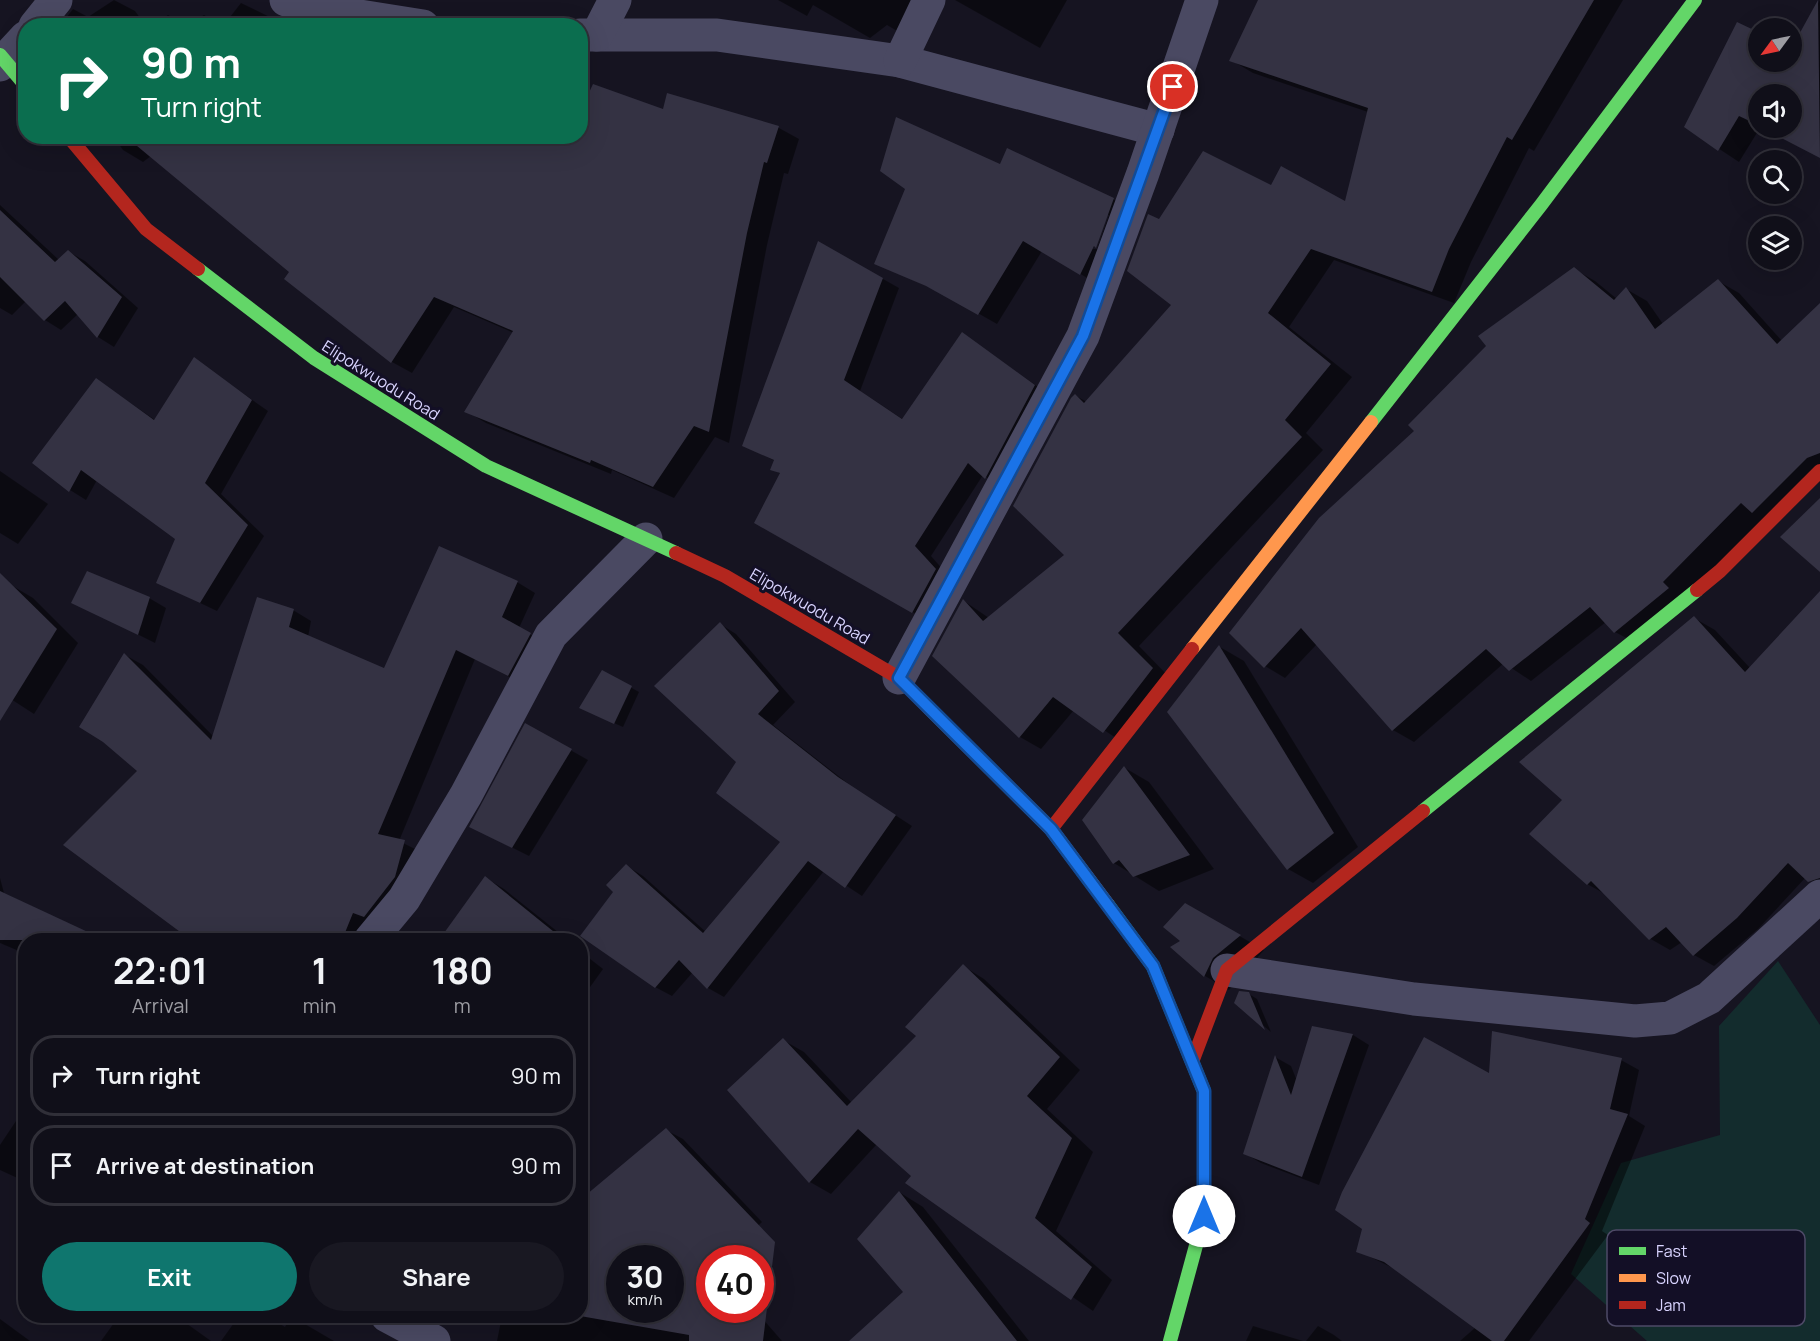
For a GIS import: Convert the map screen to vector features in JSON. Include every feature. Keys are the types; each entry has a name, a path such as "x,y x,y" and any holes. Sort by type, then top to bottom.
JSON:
{"street":[{"path":"41,18 56,0"},
{"path":"286,0 315,9 372,18"},
{"path":"589,34 615,0"},
{"path":"900,61 929,0"},
{"path":"899,678 1083,336 1158,130 1202,0"},
{"path":"1051,829 1541,205 1695,0"},
{"path":"589,34 717,35 900,61 1158,130"},
{"path":"8,67 18,50"},
{"name":"Elipokwuodu Road","path":"75,144 146,229 314,358 486,466 725,576 899,678 1051,829 1153,966 1204,1091 1204,1216 1170,1341"},
{"path":"1192,1062 1227,970 1720,571 1820,471"},
{"path":"376,933 404,899 466,795 551,635 646,539"},
{"path":"1227,970 1414,999 1635,1022 1670,1018 1709,998 1820,896"},
{"path":"400,1323 434,1341"}],"green space":[{"path":"1778,961 1820,1025 1820,1341 1647,1341 1630,1326 1805,1326 1805,1230 1607,1230 1607,1306 1571,1274 1621,1163 1720,1135 1719,1026"}],"building":[{"path":"1258,0 1594,0 1512,140 1507,137 1449,249 1432,292 1311,249 1268,313 1331,364 1285,420 1302,437 1118,633 1153,668 1103,733 1053,697 1019,738 932,656 963,599 983,621 1064,555 1013,506 1071,398 1075,394 1084,403 1171,305 1127,271 1148,214 1159,219 1203,151 1271,185 1281,166 1345,201 1368,108 1229,61"},
{"path":"1818,0 1820,158 1781,138 1802,138 1802,84 1748,84 1748,120 1739,116 1718,151 1684,127 1737,22 1748,27 1748,72 1802,72 1802,29"},
{"path":"593,84 663,109 667,93 779,126 767,163 764,162 747,233 709,432 694,426 653,487 591,460 590,463 464,412 513,331 434,297 391,363 284,279 289,272 135,144 588,144 588,95"},
{"path":"896,117 1000,164 1007,148 1114,198 1096,248 1094,246 1080,275 1023,241 978,315 926,286 874,264 905,189 880,171"},
{"path":"0,210 55,262 68,250 122,297 97,338 65,301 44,321 0,277"},
{"path":"818,241 883,278 844,380 902,419 962,332 1035,385 985,479 968,463 915,546 936,569 912,613 754,523 780,473 770,470 774,460 742,446"},
{"path":"1574,267 1614,300 1626,287 1655,329 1718,279 1777,344 1820,303 1820,453 1807,458 1752,513 1741,503 1663,582 1669,588 1614,633 1590,607 1509,671 1486,649 1392,731 1301,628 1264,668 1229,633 1319,518 1414,431 1408,425 1486,346 1478,336"},
{"path":"194,357 252,400 205,483 248,525 200,603 156,583 175,539 81,470 69,492 32,463 96,378 154,420"},
{"path":"1820,498 1820,572 1780,537"},
{"path":"439,546 518,581 502,617 531,633 508,676 456,650 378,834 405,840 395,877 364,917 353,913 345,933 182,933 63,845 137,771 103,742 79,727 124,653 211,740 257,597 294,609 289,627 384,668"},
{"path":"87,571 150,597 138,635 71,603"},
{"path":"0,573 57,629 0,721"},
{"path":"1820,591 1820,878 1808,882 1788,863 1737,918 1693,956 1666,927 1649,940 1591,881 1587,885 1529,834 1562,800 1519,762 1694,616 1745,672"},
{"path":"720,622 779,691 758,714 838,777 896,815 845,888 808,861 707,989 679,960 655,988 588,942 588,933 582,933 613,892 606,885 626,864 703,933 780,842 716,793 736,762 654,686"},
{"path":"1219,645 1334,833 1287,870 1167,712"},
{"path":"602,670 632,686 614,724 579,708"},
{"path":"525,723 572,749 512,848 469,827"},
{"path":"1124,766 1190,855 1133,877 1119,860 1113,864 1082,820"},
{"path":"485,876 555,933 444,933"},
{"path":"0,891 90,933 18,933 18,940 0,940"},
{"path":"1185,903 1241,935 1213,958 1204,977 1170,947 1180,941 1163,927"},
{"path":"963,964 1060,1057 1027,1096 1072,1138 1035,1218 1092,1267 1071,1300 905,1183 911,1176 858,1129 809,1183 727,1090 783,1038 847,1106 916,1036 905,1027"},
{"path":"1239,991 1249,992 1265,1030 1234,1003"},
{"path":"1312,1026 1353,1034 1302,1177 1243,1154 1275,1055 1291,1095"},
{"path":"1492,1031 1622,1058 1610,1109 1628,1114 1585,1219 1590,1223 1504,1341 1492,1341 1384,1262 1356,1252 1362,1229 1335,1210 1342,1192 1424,1037 1489,1073"},
{"path":"666,1128 775,1242 774,1250 774,1245 696,1245 696,1323 765,1323 763,1341 689,1341 689,1335 620,1323 684,1323 684,1245 606,1245 606,1321 588,1317 588,1193"},
{"path":"899,1191 1017,1341 849,1341 903,1292 857,1239"}],"traffic: fast":[{"path":"1371,422 1541,205 1695,0"},
{"path":"0,55 18,76"},
{"path":"198,269 314,358 486,466 676,553"},
{"path":"1423,811 1697,590"},
{"path":"1108,905 1153,966 1204,1091 1204,1216 1170,1341"}],"traffic: slow":[{"path":"1192,649 1371,422"},
{"path":"929,708 1051,829 1108,905"}],"traffic: jam":[{"path":"75,144 146,229 198,269"},
{"path":"1697,590 1720,571 1820,471"},
{"path":"676,553 725,576 899,678 929,708"},
{"path":"1051,829 1192,649"},
{"path":"1192,1062 1227,970 1423,811"}],"route":[{"path":"1173,87 1083,336 899,678 1051,829 1153,966 1204,1091 1204,1216"}]}
